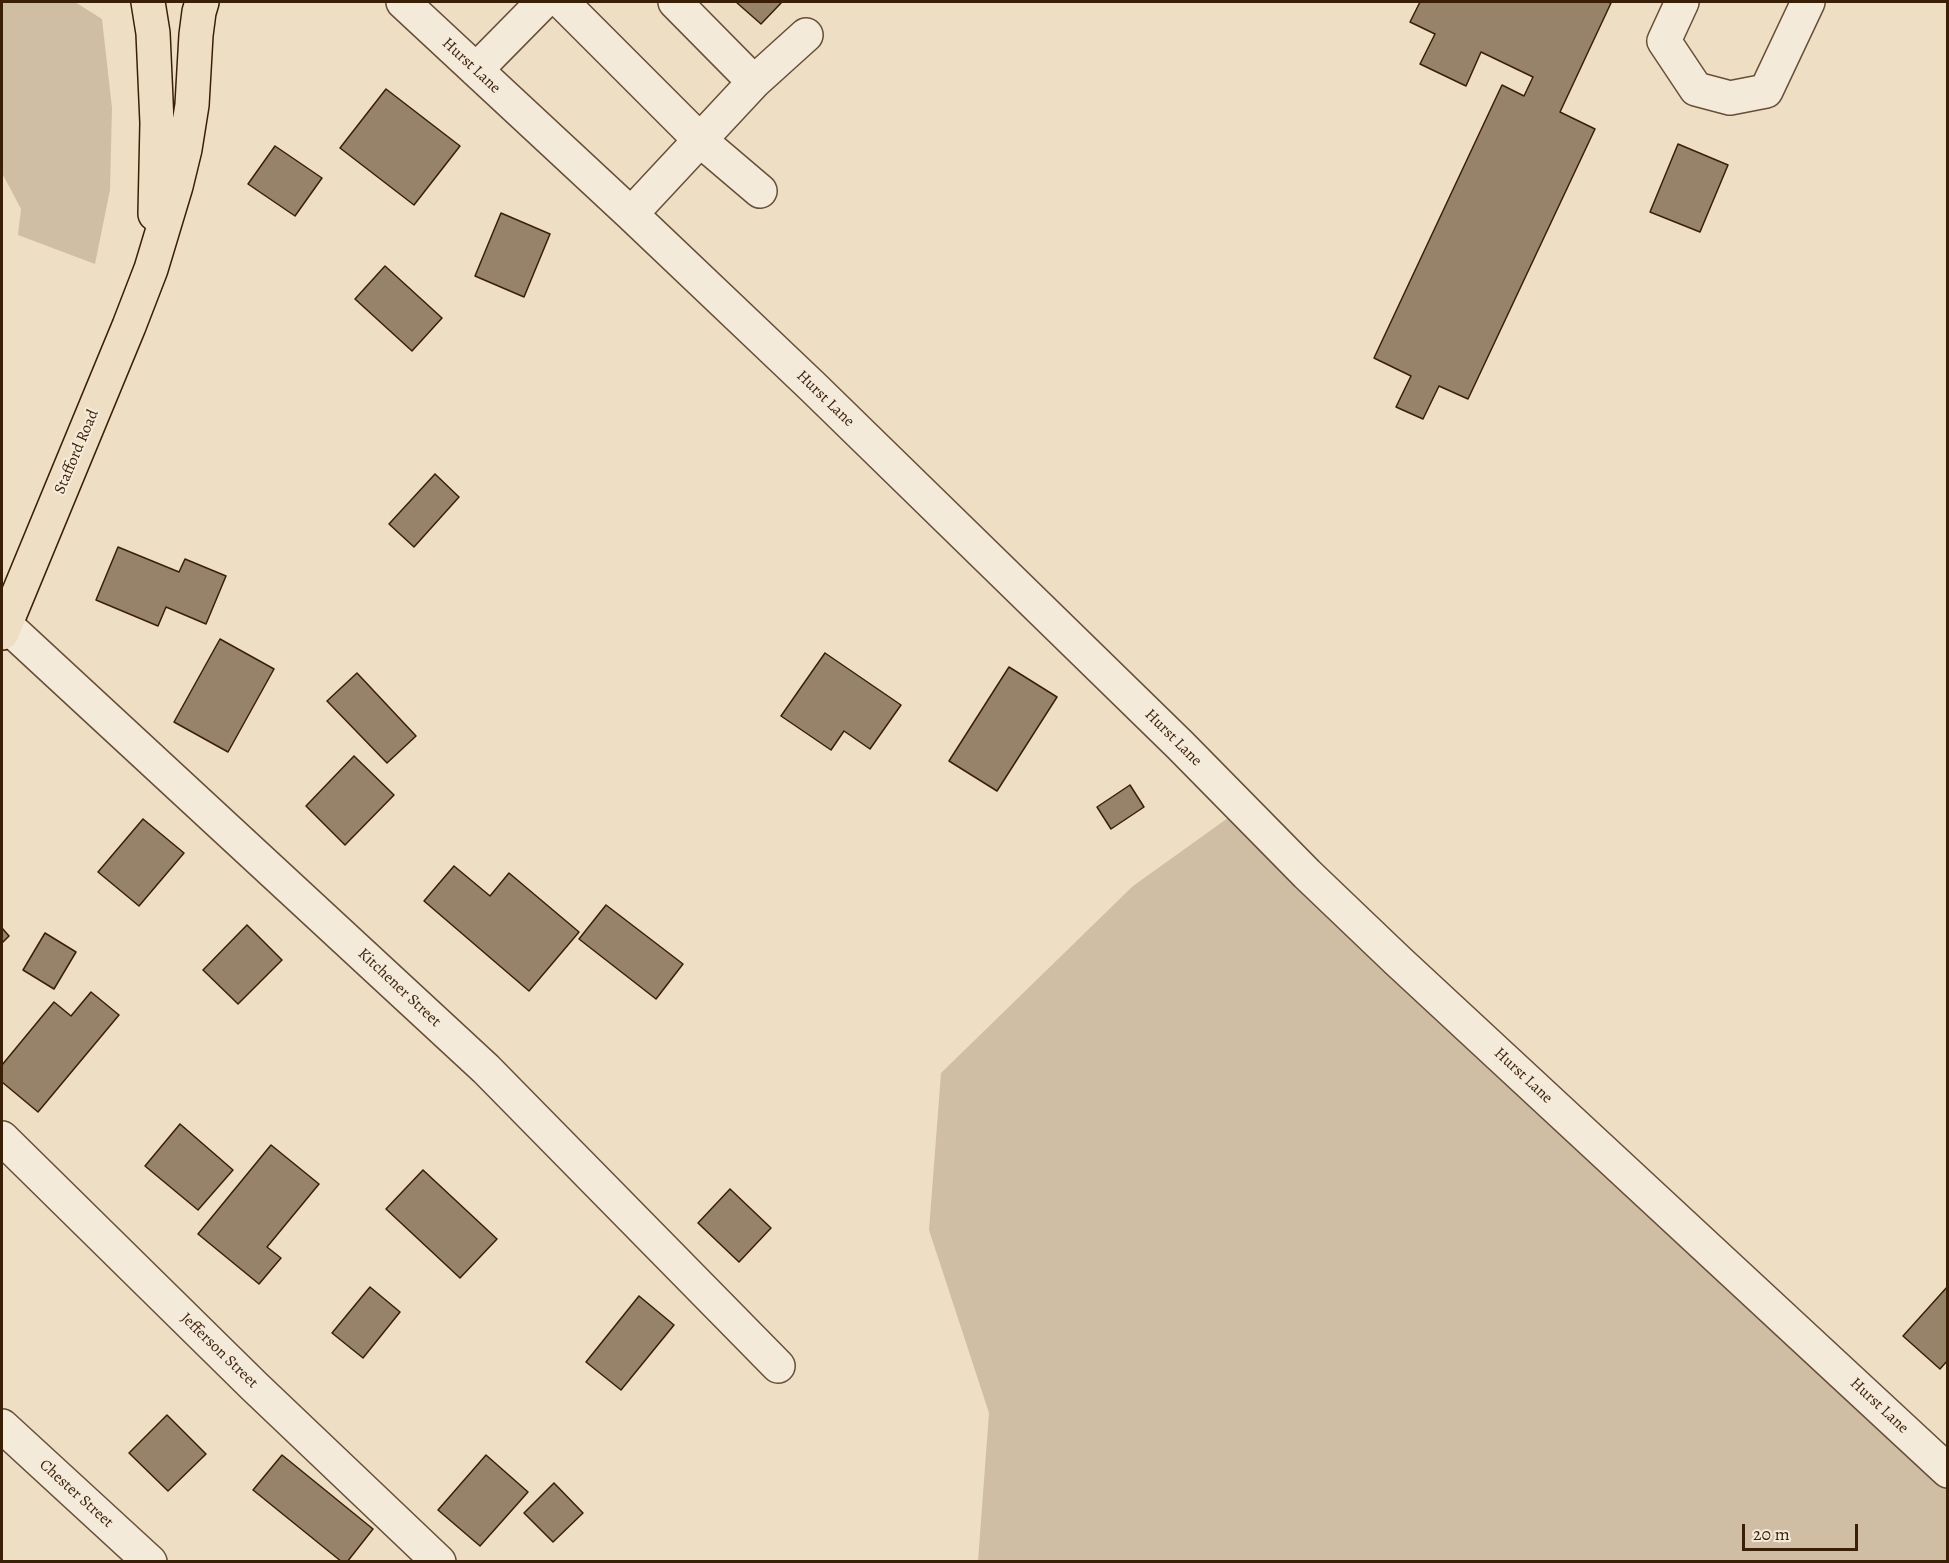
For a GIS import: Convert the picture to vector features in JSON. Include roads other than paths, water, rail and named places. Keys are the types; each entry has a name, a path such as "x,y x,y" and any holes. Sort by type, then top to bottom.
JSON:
{"main road":[{"name":"Stafford Road","path":"148,2 153,33 157,123 151,269"},
{"name":"Stafford Road","path":"3,628 119,352 151,269 185,149 192,105 196,35 202,2"}],"street":[{"name":"Hurst Lane","path":"403,2 813,387 1180,745 1315,881 1947,1471"},
{"path":"476,70 543,2"},
{"path":"562,2 700,140 760,191"},
{"path":"675,2 754,82"},
{"path":"1682,2 1664,41 1696,89 1730,98 1766,91 1808,2"},
{"path":"631,214 754,82 806,35"},
{"name":"Kitchener Street","path":"3,628 486,1070 778,1366"},
{"name":"Jefferson Street","path":"2,1138 254,1386 439,1562"},
{"name":"Chester Street","path":"2,1426 150,1562"}]}
